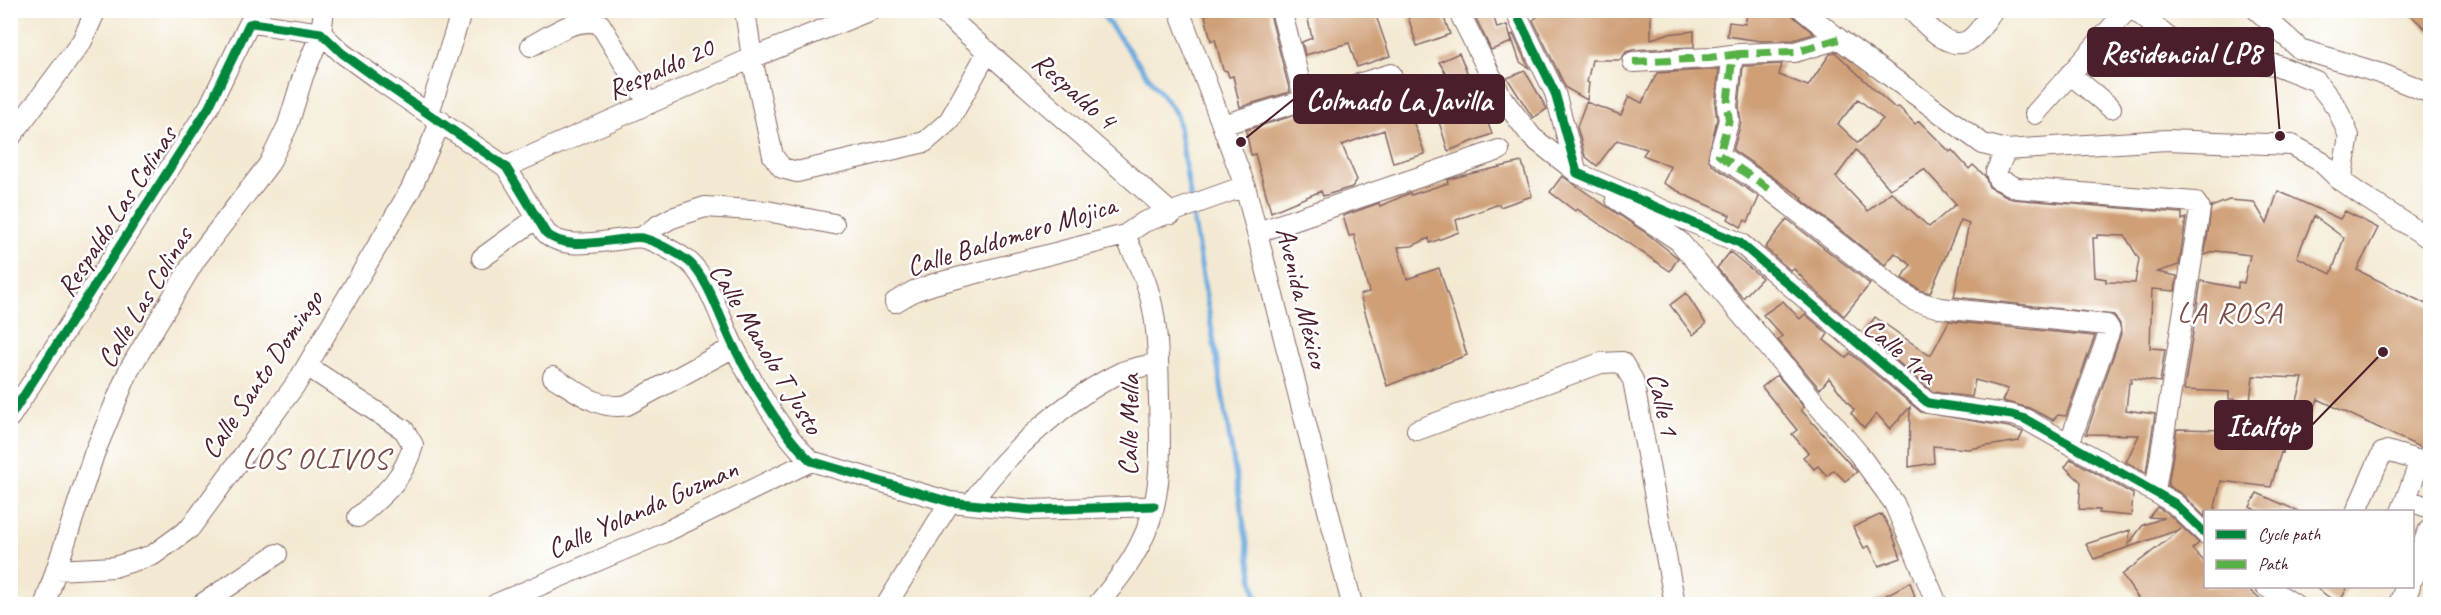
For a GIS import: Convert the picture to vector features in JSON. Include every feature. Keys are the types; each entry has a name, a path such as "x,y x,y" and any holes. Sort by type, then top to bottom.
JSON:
{"main road":[{"path":"2414,569 2430,532"},
{"path":"2401,604 2407,588"}],"street":[{"path":"10,138 82,41 96,10"},
{"name":"Calle Las Colinas","path":"45,604 94,454 129,370 195,260 269,164 288,125 303,76 321,33 324,10"},
{"name":"Calle Santo Domingo","path":"56,570 114,567 153,555 190,528 298,381 411,189 435,117 462,10"},
{"path":"745,10 752,58 773,156 782,168 797,172 926,142 949,121 988,51"},
{"name":"Respaldo 20","path":"506,167 752,58 872,10"},
{"name":"Respaldo 4","path":"940,10 1172,213"},
{"path":"1281,10 1305,101"},
{"path":"1458,10 1502,98 1532,137 1577,173 1679,241 1851,444 1894,503 1937,604"},
{"path":"1518,10 1519,19 1555,93 1577,173"},
{"path":"1803,10 1983,144 2006,150 2167,140 2292,145 2318,159 2341,181 2430,239"},
{"path":"1911,10 1946,41 1960,44 1971,39 1993,10"},
{"path":"2035,114 2127,10"},
{"path":"2135,10 2190,56 2276,65 2316,81 2337,108 2349,136 2341,181"},
{"path":"2257,10 2300,49 2430,93"},
{"name":"Avenida México","path":"1183,12 1245,186 1352,604"},
{"path":"531,46 576,23 591,21 600,24 649,104"},
{"name":"Respaldo Las Colinas","path":"10,417 209,107 249,24 321,33"},
{"name":"Calle Manolo T Justo","path":"321,33 358,64 506,167 546,233 559,242 576,243 642,237 679,254 690,263 701,278 734,347 786,433 796,447 811,461 950,502 1031,510 1154,506"},
{"path":"1633,62 1795,52 1839,39"},
{"path":"1739,54 1732,60 1727,106 1729,120 1719,155 1769,189 1895,288 1916,301 1940,308 2107,325 2110,330 2069,444"},
{"path":"2070,74 2111,108"},
{"path":"1222,125 1391,75"},
{"path":"1258,232 1500,150"},
{"path":"2006,150 1996,172 1998,179 2017,188 2195,202 2200,208 2155,491"},
{"name":"Calle 1ra","path":"1577,173 1740,243 1928,403 2019,417 2155,491 2181,508 2204,533"},
{"name":"Calle Baldomero Mojica","path":"895,302 914,291 934,284 1125,235 1144,222 1245,186"},
{"path":"642,237 672,218 705,207 767,211 834,224"},
{"path":"482,258 537,218"},
{"name":"Calle Mella","path":"1098,604 1128,568 1154,506 1159,464 1158,363 1155,324 1147,285 1125,235"},
{"path":"553,377 599,403 616,407 627,405 734,347"},
{"name":"Calle 1","path":"1417,430 1601,363 1622,362 1633,380 1675,604"},
{"path":"970,504 1013,452 1067,405 1123,372 1158,363"},
{"path":"307,366 404,429 413,445 408,465 391,488 358,517"},
{"path":"2357,510 2384,452 2418,462 2404,506 2430,508"},
{"name":"Calle Yolanda Guzman","path":"496,604 663,532 811,461"},
{"path":"886,604 950,502"},
{"path":"202,604 277,554"},
{"path":"2268,588 2294,604"}],"building":[{"path":"1226,10 1269,10 1290,92 1240,107 1233,76 1229,77 1227,71 1223,70 1215,39 1211,41 1205,15"},
{"path":"1306,10 1374,10 1390,56 1357,67 1349,43 1305,55 1302,42 1312,38"},
{"path":"1406,10 1441,10 1450,34 1417,46"},
{"path":"1472,10 1492,10 1497,28 1507,25 1512,42 1491,50"},
{"path":"1547,10 1651,10 1651,39 1667,34 1694,31 1694,47 1632,50 1626,52 1621,60 1592,60 1587,82 1589,83 1587,100 1566,88 1533,20"},
{"path":"1748,10 1786,10 1814,34 1793,40 1761,41 1727,36 1729,22 1745,24"},
{"path":"2405,10 2430,10 2430,33"},
{"path":"1513,34 1529,68 1520,62 1511,36"},
{"path":"1459,53 1469,77 1453,85 1439,62"},
{"path":"1836,53 1895,108 1899,107 1915,124 1919,121 1950,152 1952,150 1969,169 1973,165 1985,176 1989,187 2012,199 2182,213 2182,220 2186,218 2179,265 2157,272 2177,276 2175,291 2152,289 2150,348 2165,349 2160,382 2131,378 2131,383 2129,383 2126,410 2155,414 2146,473 2126,462 2139,435 2086,434 2121,334 2120,324 2114,315 1954,297 1969,223 1961,220 1930,293 1920,290 1902,278 1911,265 1895,253 1885,265 1802,200 1803,198 1733,150 1741,123 1739,106 1743,66 1782,64 1779,75 1808,86 1830,54","holes":["1858,99 1883,119 1858,143 1838,124","1856,150 1890,189 1924,169 1956,204 1929,227 1891,192 1868,211 1836,177","2097,235 2125,236 2139,259 2135,283 2106,282 2106,279 2095,277 2093,238 2097,238"]},
{"path":"1719,69 1715,105 1717,119 1708,158 1712,165 1759,197 1748,222 1745,220 1741,227 1728,219 1730,215 1663,183 1671,167 1643,155 1647,149 1617,140 1597,166 1585,156 1577,127 1586,102 1621,115 1629,96 1642,103 1657,73"},
{"path":"1525,71 1547,109 1533,118 1507,78"},
{"path":"1399,82 1425,154 1393,163 1384,130 1342,145 1357,180 1352,187 1323,196 1321,191 1271,212 1255,154 1251,155 1246,130 1335,103 1336,107"},
{"path":"1466,99 1477,111 1482,108 1492,134 1448,151 1437,115 1453,109 1452,104"},
{"path":"1522,162 1532,196 1500,207 1499,204 1456,220 1459,232 1430,243 1429,238 1412,246 1398,247 1407,279 1439,268 1467,355 1387,386 1360,295 1369,292 1354,235 1349,236 1343,216 1379,203 1380,206 1410,193 1411,195 1448,183 1447,180"},
{"path":"1562,176 1650,236 1678,258 1670,271 1577,209 1575,211 1550,192"},
{"path":"2278,191 2340,219 2345,211 2378,228 2357,270 2430,306 2430,452 2318,399 2303,437 2288,435 2303,378 2253,376 2250,401 2229,399 2229,392 2184,390 2201,281 2238,288 2238,282 2244,283 2250,255 2216,251 2205,255 2211,207 2229,200 2254,202 2267,224","holes":["2314,216 2344,238 2331,274 2297,257"]},
{"path":"1787,219 1870,284 1844,316 1794,269 1791,271 1765,248"},
{"path":"1730,252 1762,278 1743,298 1717,268"},
{"path":"1686,293 1706,324 1693,335 1670,305"},
{"path":"1783,301 1800,319 1805,314 1828,334 1824,340 1846,358 1850,353 1921,412 2009,427 2023,432 2019,441 1968,449 1933,446 1934,463 1909,467 1910,407 1890,429 1877,414 1864,428 1851,413 1854,410 1829,378 1820,389 1778,340 1782,336 1763,315"},
{"path":"1875,317 1929,355 1949,321 2095,336 2066,416 2058,415 2053,420 2029,408 2002,401 2008,389 1975,380 1972,397 1933,392 1864,333"},
{"path":"1777,375 1804,407 1801,410 1857,472 1845,481 1834,470 1827,476 1818,466 1814,469 1803,457 1808,453 1792,434 1797,430 1762,387"},
{"path":"2177,429 2230,430 2258,436 2260,430 2286,434 2283,453 2281,452 2271,487 2221,481 2214,510 2204,510 2204,516 2182,494 2168,486"},
{"path":"2071,459 2133,494 2131,516 2099,513 2100,510 2079,509 2081,482 2065,467"},
{"path":"2257,493 2295,510 2255,510 2250,507"},
{"path":"2157,507 2167,513 2199,543 2192,549 2204,561 2204,588 2247,588 2265,604 2142,604 2122,575 2181,529 2094,559 2086,544 2130,530 2128,545 2143,525 2164,518 2149,517"},
{"path":"1882,514 1901,558 1879,566 1869,546 1864,548 1853,527"},
{"path":"1910,582 1915,597 1894,604 1870,604"},
{"path":"2316,588 2347,588 2339,604"}],"waterway":[{"path":"1099,10 1177,115 1191,201"},
{"path":"1192,210 1257,604"}],"marked path":[{"path":"1769,189 1719,155 1729,120 1727,106 1732,60 1739,54 1795,52 1839,39"},
{"path":"1633,62 1739,54"}],"cycle path":[{"path":"1518,10 1519,19 1555,93 1577,173 1740,243 1928,403 2012,415 2025,419 2174,503 2204,532"},
{"path":"10,417 209,107 249,24 253,23 321,33 342,53 382,82 506,167 546,233 554,239 584,244 643,238 688,261 708,288 733,345 758,390 789,437 811,461 950,502 1031,510 1154,506"}],"place":[{"name":"Residencial LP8","path":"2280,136"},
{"name":"Colmado La Javilla","path":"1241,142"},
{"name":"Italtop","path":"2383,352"}],"district":[{"name":"LA ROSA","path":"2230,312"},
{"name":"LOS OLIVOS","path":"316,458"}]}
